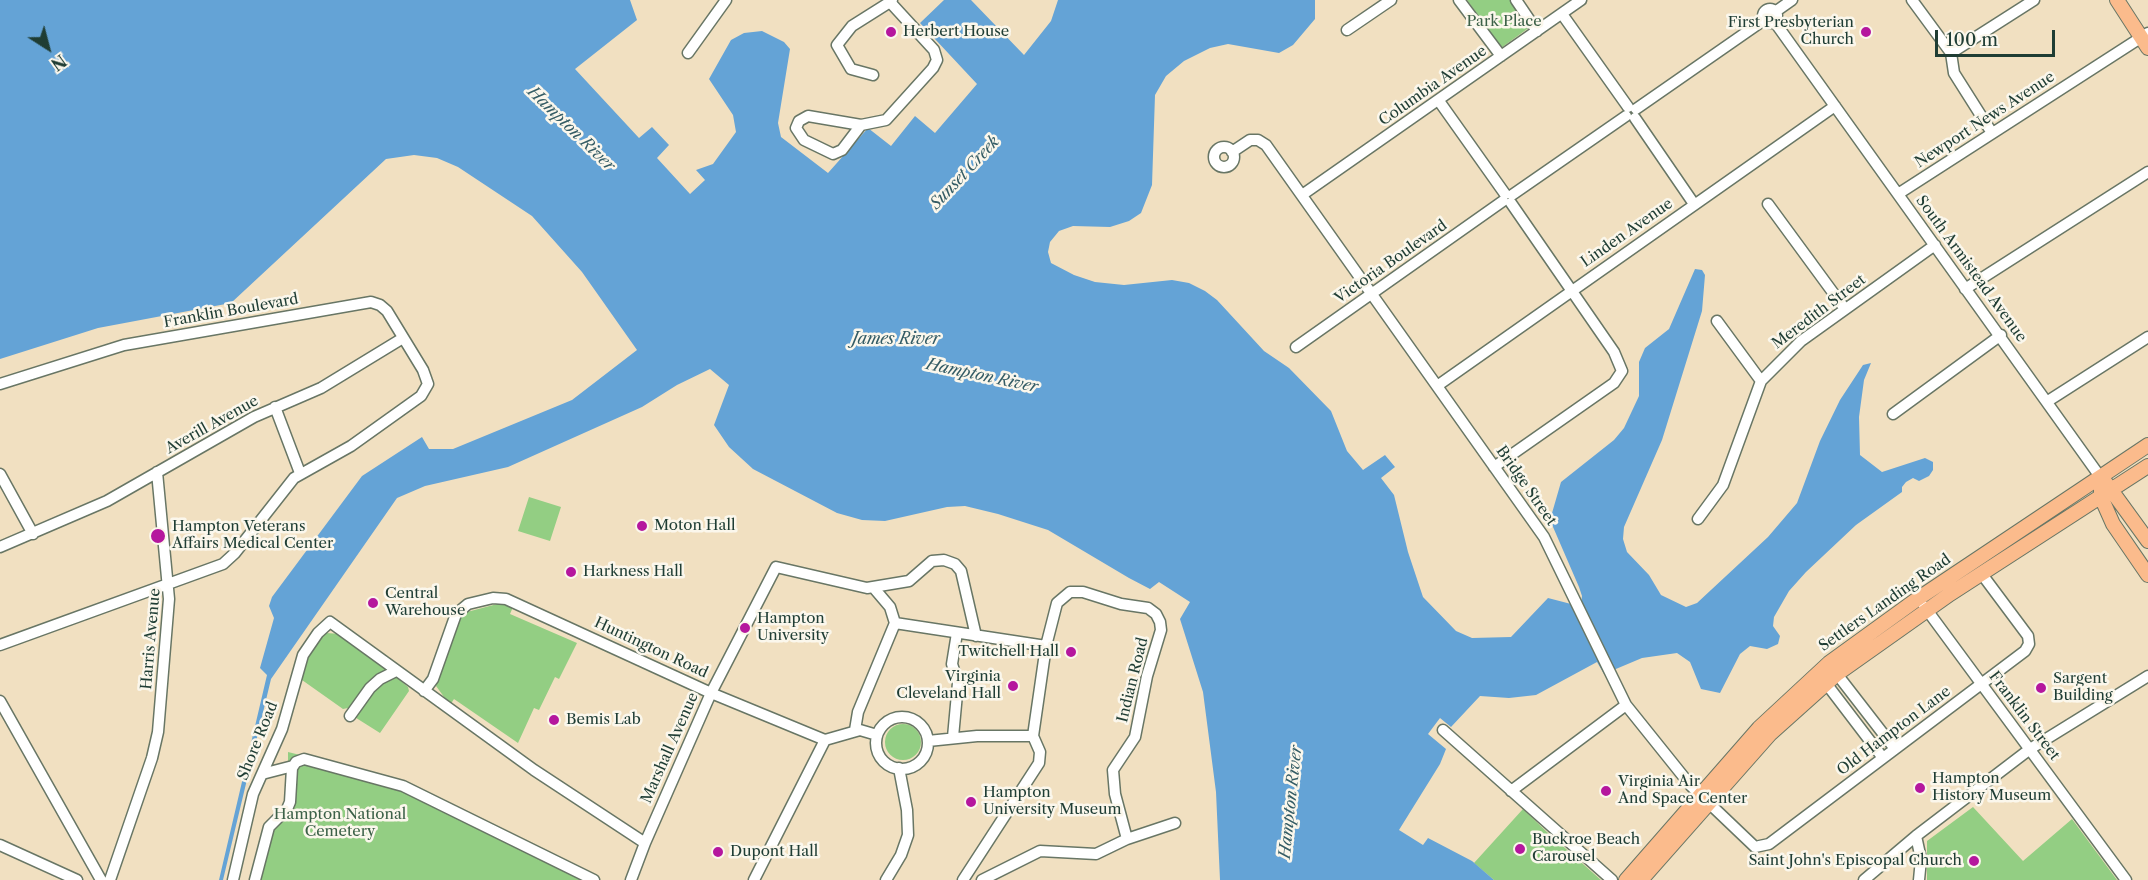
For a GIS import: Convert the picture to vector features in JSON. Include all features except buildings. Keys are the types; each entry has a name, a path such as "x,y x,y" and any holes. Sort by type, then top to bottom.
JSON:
{"main road":[{"path":"2117,0 2146,40"},
{"name":"Settlers Landing Road","path":"1641,880 1767,720 1919,598 2148,445"},
{"name":"Settlers Landing Road","path":"1827,673 2148,466"},
{"path":"2101,478 2107,493 2113,524 2148,575"},
{"path":"2107,493 2148,541"},
{"name":"Settlers Landing Road","path":"1626,880 1704,799"}],"street":[{"path":"688,53 726,0"},
{"path":"1347,30 1391,0"},
{"path":"1460,0 1501,56"},
{"path":"1516,0 1537,31"},
{"name":"Columbia Avenue","path":"1302,195 1581,0"},
{"name":"South Armistead Avenue","path":"1758,0 1965,289 2001,335 2101,478"},
{"name":"Victoria Boulevard","path":"1296,347 1792,0"},
{"path":"1912,0 1951,53 1954,73 1992,132"},
{"path":"861,125 842,150 833,154 804,140 796,128 799,121 808,116 861,125 891,117 937,60 934,50 891,1 852,26 837,45 851,69 873,75"},
{"path":"1951,53 2032,1"},
{"path":"1562,14 1694,204"},
{"name":"Newport News Avenue","path":"1898,194 1992,132 2146,40"},
{"path":"1439,101 1572,291 1619,361 1622,371 1614,383 1494,466"},
{"name":"Linden Avenue","path":"1437,386 1835,106"},
{"name":"Bridge Street","path":"1232,152 1250,140 1258,140 1266,145 1544,537 1626,705 1704,799"},
{"path":"1965,289 2148,171"},
{"path":"1768,204 1845,309"},
{"name":"Meredith Street","path":"1698,519 1724,484 1761,381 1801,341 1935,245"},
{"name":"Franklin Boulevard","path":"0,384 124,345 364,303 376,303 384,307 423,370 428,384"},
{"path":"1717,321 1761,381"},
{"path":"1893,414 2001,335"},
{"path":"2048,401 2148,337"},
{"name":"Averill Avenue","path":"0,547 99,504 248,420 321,388 403,338"},
{"name":"Harris Avenue","path":"110,880 156,742 169,584 226,562 300,473 351,446 424,394 428,384"},
{"path":"275,407 300,473"},
{"path":"0,645 169,584 157,472"},
{"path":"0,474 33,534"},
{"path":"873,587 898,584 909,580 932,561 944,560 955,564 962,571 976,636"},
{"name":"Marshall Avenue","path":"631,880 711,693 776,567 867,588 873,587"},
{"name":"Old Hampton Lane","path":"1704,799 1730,822 1744,839 1755,847 1764,847 2025,651 2029,644 2028,636 1981,573"},
{"path":"855,730 858,712 895,623 891,607 873,587"},
{"name":"Indian Road","path":"1046,646 1054,610 1066,593 1083,591 1121,604 1144,607 1154,612 1160,622 1161,630 1147,676 1135,737 1113,770 1115,794 1126,839"},
{"name":"Huntington Road","path":"424,691 432,679 451,624 463,606 493,598 506,599 711,693 825,740"},
{"name":"Franklin Street","path":"1919,598 2126,880"},
{"name":"Shore Road","path":"233,880 253,794 282,729 303,655 318,633 330,622 396,671"},
{"path":"895,623 1046,646 1033,736 1039,748 1039,763 963,880"},
{"path":"953,737 958,683 952,664 957,633"},
{"path":"350,716 370,688 380,679 396,671 534,770 645,843"},
{"path":"1827,673 1895,749"},
{"path":"1827,673 1883,758"},
{"path":"1864,880 1916,836 2030,748 2148,676"},
{"path":"0,701 100,880"},
{"path":"1511,791 1626,705"},
{"path":"905,717 921,725 928,741 922,758 916,764 899,768 885,762 880,756 876,742 877,735 888,721 905,717"},
{"path":"754,880 825,740 855,730 877,735"},
{"path":"1443,730 1612,880"},
{"path":"928,741 953,737 1033,736"},
{"path":"262,774 293,766 304,759 396,783 594,880"},
{"path":"255,880 269,827 289,806 293,766"},
{"path":"886,880 901,855 908,835 908,813 899,768"},
{"path":"982,880 1040,851 1092,855 1126,839 1175,823"},
{"path":"1916,836 1921,859 1919,880"},
{"path":"0,845 77,880"}],"green space":[{"name":"Park Place","path":"1467,0 1511,0 1530,27 1501,48"},
{"path":"529,497 561,507 550,541 518,531"},
{"path":"501,603 513,607 510,614 577,643 559,679 555,677 539,710 534,708 518,743 454,699 450,705 436,686 458,620 467,612"},
{"path":"326,633 341,634 389,672 348,708 343,709 302,680 304,662 319,638"},
{"path":"395,676 408,687 409,691 380,733 353,716 372,689"},
{"path":"903,724 916,729 921,742 916,755 903,760 890,755 885,742 890,729"},
{"name":"Hampton National Cemetery","path":"288,752 376,774 599,880 253,880 268,824 288,802"},
{"path":"1973,807 2023,861 2072,819 2117,880 1927,880 1927,841"},
{"path":"1523,809 1601,880 1494,880 1474,863"}],"water":[{"name":"James River","path":"0,0 630,0 637,20 575,69 639,138 652,127 669,145 657,158 690,194 705,180 696,170 713,164 736,132 733,115 709,79 731,40 744,33 762,31 784,42 790,49 778,123 781,137 828,173 868,128 891,146 915,116 935,133 977,84 920,23 944,0 971,0 1024,55 1051,21 1058,0 1315,0 1315,19 1293,45 1279,53 1228,44 1210,48 1184,61 1166,76 1155,95 1152,185 1141,213 1129,221 1110,227 1073,226 1059,231 1050,242 1048,252 1051,263 1074,275 1095,282 1124,285 1172,280 1189,283 1205,291 1217,300 1264,351 1289,368 1331,411 1347,451 1363,470 1385,455 1395,467 1381,478 1394,495 1408,552 1423,597 1456,631 1472,638 1511,637 1548,598 1581,604 1582,596 1579,587 1550,520 1561,482 1614,440 1624,428 1639,396 1639,362 1645,348 1669,329 1695,269 1702,270 1705,275 1702,311 1662,440 1624,527 1623,539 1627,552 1649,575 1661,595 1686,607 1697,603 1768,537 1797,503 1820,441 1840,400 1863,365 1871,363 1864,380 1859,417 1860,455 1882,472 1925,458 1933,462 1933,470 1929,476 1919,481 1913,478 1906,482 1902,487 1902,492 1856,525 1806,572 1789,591 1774,617 1773,626 1780,636 1778,644 1767,649 1750,646 1740,654 1720,693 1701,689 1690,662 1677,653 1642,658 1604,674 1597,662 1536,695 1509,698 1480,696 1451,727 1440,718 1428,734 1446,749 1440,764 1399,830 1423,845 1428,838 1472,861 1494,880 1220,880 1216,792 1203,692 1180,619 1190,602 1159,582 1150,589 1048,530 998,514 965,506 947,507 885,521 862,520 837,513 753,469 729,447 714,425 729,385 710,369 677,385 642,407 508,467 425,486 397,498 271,679 223,880 219,880 267,675 260,668 274,618 269,606 272,597 362,476 422,437 429,449 453,449 572,400 637,350 582,272 532,216 458,167 437,158 414,155 386,159 231,303 98,328 0,359"}],"place":[{"name":"Herbert House","path":"891,32"},
{"name":"First Presbyterian Church","path":"1866,32"},
{"name":"Moton Hall","path":"642,526"},
{"name":"Hampton Veterans Affairs Medical Center","path":"158,536"},
{"name":"Harkness Hall","path":"571,572"},
{"name":"Central Warehouse","path":"373,603"},
{"name":"Hampton University","path":"745,628"},
{"name":"Twitchell Hall","path":"1071,652"},
{"name":"Virginia Cleveland Hall","path":"1013,686"},
{"name":"Sargent Building","path":"2041,688"},
{"name":"Bemis Lab","path":"554,720"},
{"name":"Hampton History Museum","path":"1920,788"},
{"name":"Virginia Air And Space Center","path":"1606,791"},
{"name":"Hampton University Museum","path":"971,802"},
{"name":"Buckroe Beach Carousel","path":"1520,849"},
{"name":"Dupont Hall","path":"718,852"},
{"name":"Saint John's Episcopal Church","path":"1974,861"}],"water label":[{"name":"Hampton River","path":"571,129"},
{"name":"Sunset Creek","path":"965,173"},
{"name":"Hampton River","path":"982,376"},
{"name":"Hampton River","path":"1291,802"}]}
